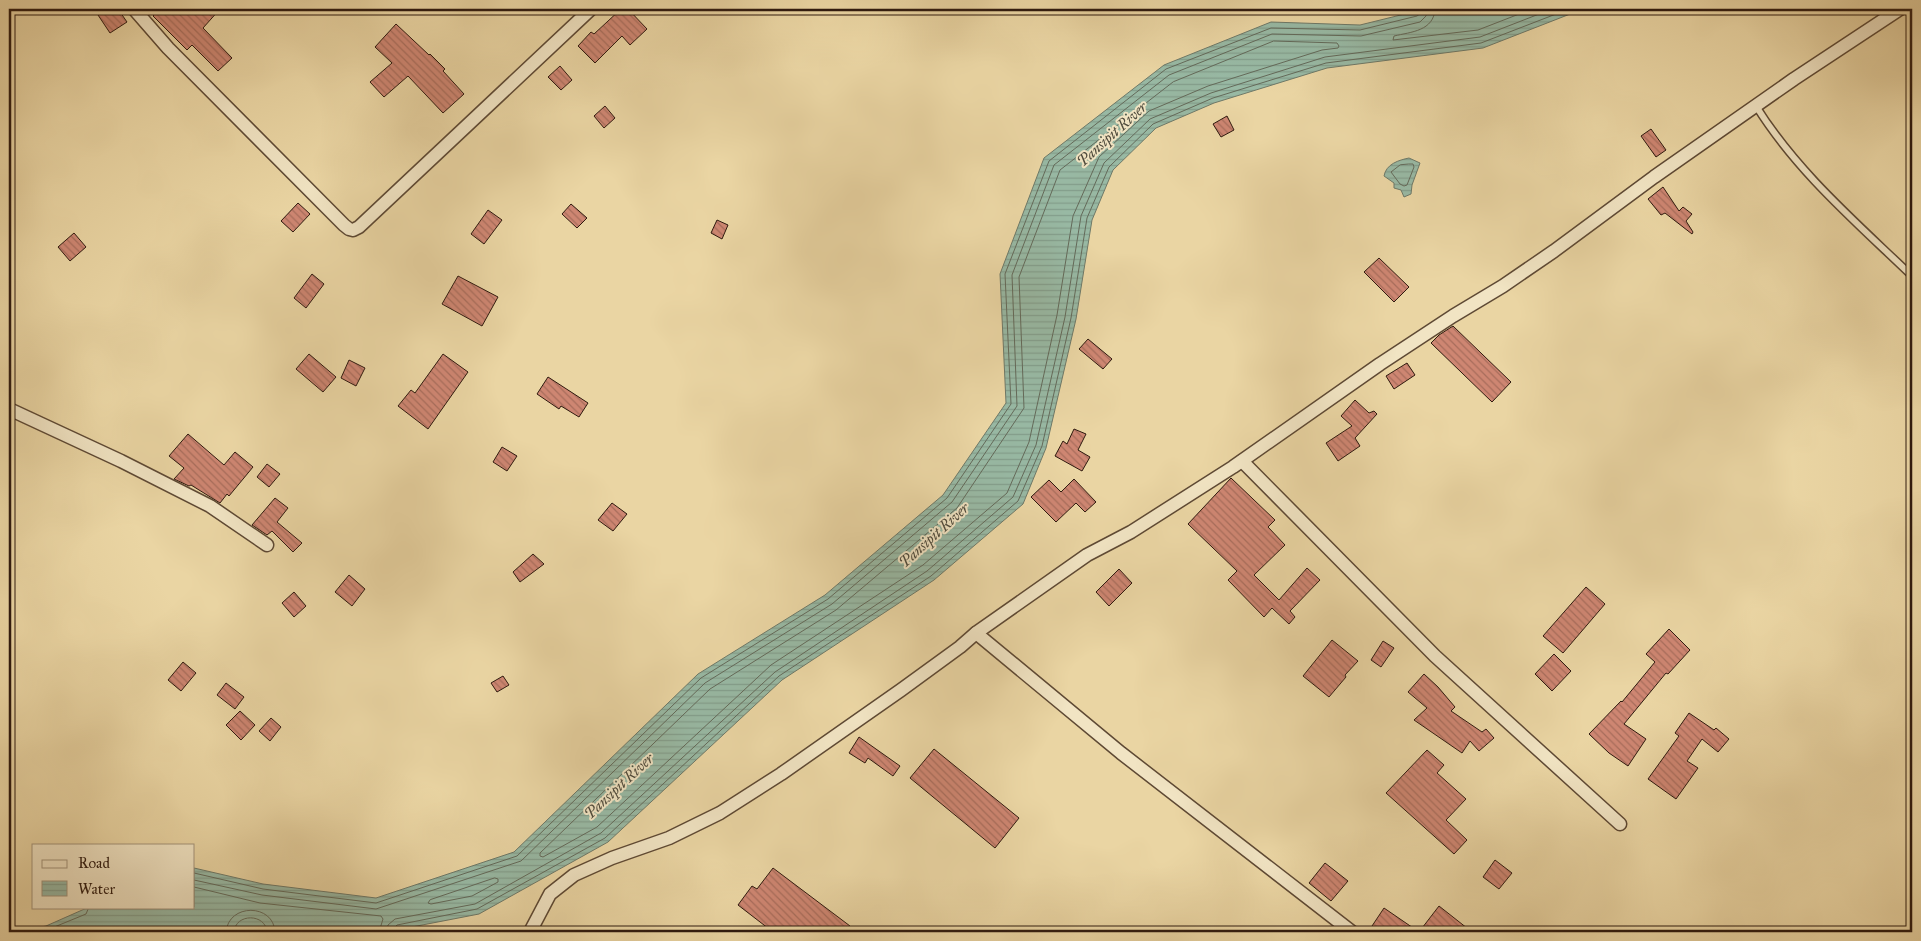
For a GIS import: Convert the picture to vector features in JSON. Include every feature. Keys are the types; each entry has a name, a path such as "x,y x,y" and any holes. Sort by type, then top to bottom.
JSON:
{"street":[{"path":"134,9 168,48 351,230 359,227 591,9"},
{"path":"530,932 550,894 574,875 612,858 669,838 720,813 781,774 960,648 976,633 1087,555 1131,532 1242,461 1380,364 1503,286 1654,177 1900,9"},
{"path":"9,409 121,461 210,506 267,545"},
{"path":"1242,461 1435,656 1620,824"},
{"path":"976,633 1121,753 1352,932"}],"lane":[{"path":"1756,106 1807,174 1912,276"}],"water":[{"name":"Pansipit River","path":"1425,9 1583,9 1483,48 1327,68 1214,103 1156,128 1113,170 1092,220 1076,319 1046,448 1023,504 934,580 782,680 608,842 479,914 386,932 251,930 14,932 46,926 87,908 195,908 195,868 263,884 376,898 514,852 698,674 825,595 943,495 1006,403 1000,274 1044,158 1164,65 1271,22 1360,25"},
{"path":"1409,158 1420,163 1412,185 1411,194 1404,197 1401,190 1394,188 1394,183 1384,176 1387,168 1397,161"}],"building":[{"path":"94,9 118,9 127,22 110,33"},
{"path":"160,9 220,9 203,28 232,58 218,71 192,45 187,50 153,16"},
{"path":"621,9 628,9 647,29 630,45 622,36 595,63 578,46 591,32 594,34"},
{"path":"396,24 445,69 443,71 464,94 443,113 408,76 384,97 370,82 392,63 375,47"},
{"path":"560,66 572,80 561,90 548,77"},
{"path":"605,106 615,118 604,128 594,116"},
{"path":"1227,116 1234,130 1221,137 1213,124"},
{"path":"1651,129 1666,150 1656,157 1641,136"},
{"path":"1663,187 1679,211 1683,207 1692,214 1686,221 1693,232 1692,234 1665,213 1661,215 1648,199"},
{"path":"298,203 310,214 293,232 281,221"},
{"path":"571,204 587,218 577,228 562,214"},
{"path":"488,210 502,220 484,244 471,234"},
{"path":"717,220 728,225 722,239 711,233"},
{"path":"74,233 86,247 70,261 58,247"},
{"path":"1379,258 1409,287 1394,302 1364,272"},
{"path":"312,274 324,284 306,308 294,298"},
{"path":"458,276 498,297 482,326 442,304"},
{"path":"1453,326 1511,382 1492,402 1431,343"},
{"path":"1088,339 1112,359 1103,369 1079,349"},
{"path":"309,354 336,377 323,392 296,369"},
{"path":"443,354 468,372 428,429 398,406 411,390 415,393"},
{"path":"349,360 365,368 356,386 341,378"},
{"path":"1407,363 1415,375 1394,389 1386,376"},
{"path":"548,377 588,403 579,417 561,406 559,409 537,394"},
{"path":"1355,400 1369,413 1374,411 1377,414 1355,438 1360,446 1338,461 1326,443 1352,426 1341,416"},
{"path":"1074,429 1086,434 1078,450 1090,457 1082,471 1055,456 1063,441 1067,444"},
{"path":"188,434 224,465 235,452 253,467 229,496 227,494 220,503 191,485 189,486 174,479 184,468 169,456"},
{"path":"502,447 517,456 507,471 493,462"},
{"path":"267,464 280,474 269,487 257,477"},
{"path":"1231,478 1275,520 1268,527 1285,545 1254,575 1279,600 1307,568 1320,580 1290,611 1295,617 1289,624 1272,608 1264,617 1228,580 1237,571 1188,524"},
{"path":"1074,479 1096,502 1085,512 1076,503 1056,522 1031,497 1049,480 1061,492"},
{"path":"275,498 288,508 277,522 302,543 293,552 272,531 267,535 252,525"},
{"path":"612,503 627,514 613,531 598,520"},
{"path":"533,554 544,564 520,582 513,572"},
{"path":"1119,569 1132,583 1109,606 1096,592"},
{"path":"349,575 365,589 352,606 335,592"},
{"path":"1586,587 1605,604 1563,653 1543,636"},
{"path":"294,592 306,606 294,617 282,603"},
{"path":"1669,629 1690,650 1668,674 1666,673 1624,724 1646,739 1628,766 1609,753 1589,734 1622,702 1655,662 1646,654"},
{"path":"1332,640 1358,661 1329,697 1303,676"},
{"path":"1383,641 1394,648 1381,667 1371,660"},
{"path":"1554,654 1571,671 1552,691 1535,674"},
{"path":"183,662 196,673 181,691 168,680"},
{"path":"1424,674 1455,707 1451,711 1482,732 1486,729 1494,738 1479,751 1470,741 1462,753 1414,720 1427,708 1408,692"},
{"path":"503,676 509,685 497,692 491,683"},
{"path":"226,683 244,697 235,709 217,695"},
{"path":"240,711 255,725 241,740 226,725"},
{"path":"1689,713 1714,730 1716,728 1729,739 1718,752 1702,739 1687,761 1698,768 1676,799 1648,779 1679,736 1675,733"},
{"path":"271,718 281,727 270,741 259,731"},
{"path":"859,737 900,766 893,776 868,758 865,763 849,753"},
{"path":"934,749 1019,818 995,848 910,778"},
{"path":"1427,750 1444,765 1437,773 1466,799 1446,820 1467,840 1454,854 1386,793"},
{"path":"1495,860 1512,873 1499,889 1483,877"},
{"path":"1325,863 1348,881 1331,901 1309,883"},
{"path":"773,868 850,926 845,932 773,932 738,905 752,886 757,889"},
{"path":"1439,906 1472,932 1419,932"},
{"path":"1384,908 1419,932 1368,932"}]}
